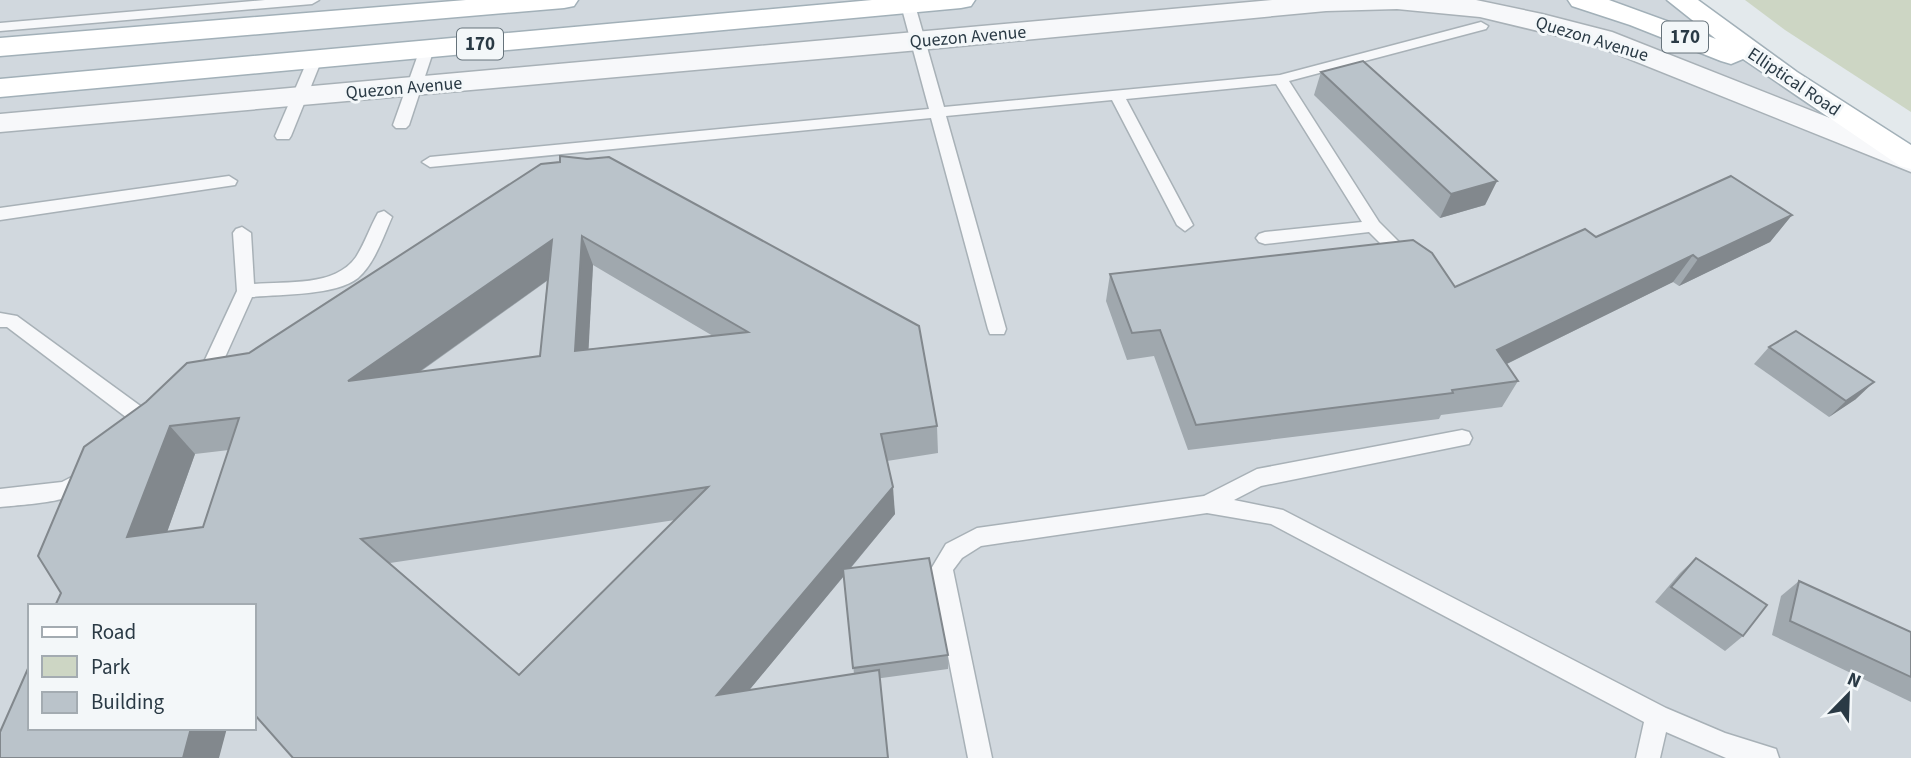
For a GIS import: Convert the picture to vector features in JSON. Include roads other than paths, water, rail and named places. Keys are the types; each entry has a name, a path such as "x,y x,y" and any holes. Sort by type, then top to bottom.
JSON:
{"main road":[{"name":"170","path":"0,47 564,0"},
{"name":"Quezon Avenue","path":"0,88 961,0"},
{"name":"Quezon Avenue","path":"1582,0 1640,19 1787,78"},
{"name":"Elliptical Road","path":"1681,0 1787,78 1911,160"}],"street":[{"name":"Quezon Avenue","path":"0,123 919,42 1326,3 1387,0 1440,3 1549,23 1602,38 1911,160"}],"lane":[{"path":"0,27 312,0"},
{"path":"908,5 997,328"},
{"path":"430,162 1118,97 1280,79 1481,26"},
{"path":"401,125 427,49"},
{"path":"284,136 314,59"},
{"path":"1280,79 1373,226 1406,260 1417,267"},
{"path":"1118,97 1185,225"},
{"path":"0,214 229,181"},
{"path":"246,291 332,282 350,276 384,216"},
{"path":"1265,238 1373,226"},
{"path":"192,396 207,378 246,291 242,233"},
{"path":"0,320 11,321 155,428"},
{"path":"134,443 174,412"},
{"path":"1207,504 1257,478 1462,439"},
{"path":"0,498 65,491 83,482 103,466"},
{"path":"980,758 942,569 954,551 977,537 1207,504 1275,516 1657,716 1723,745 1767,758"},
{"path":"1648,758 1657,716"}]}
